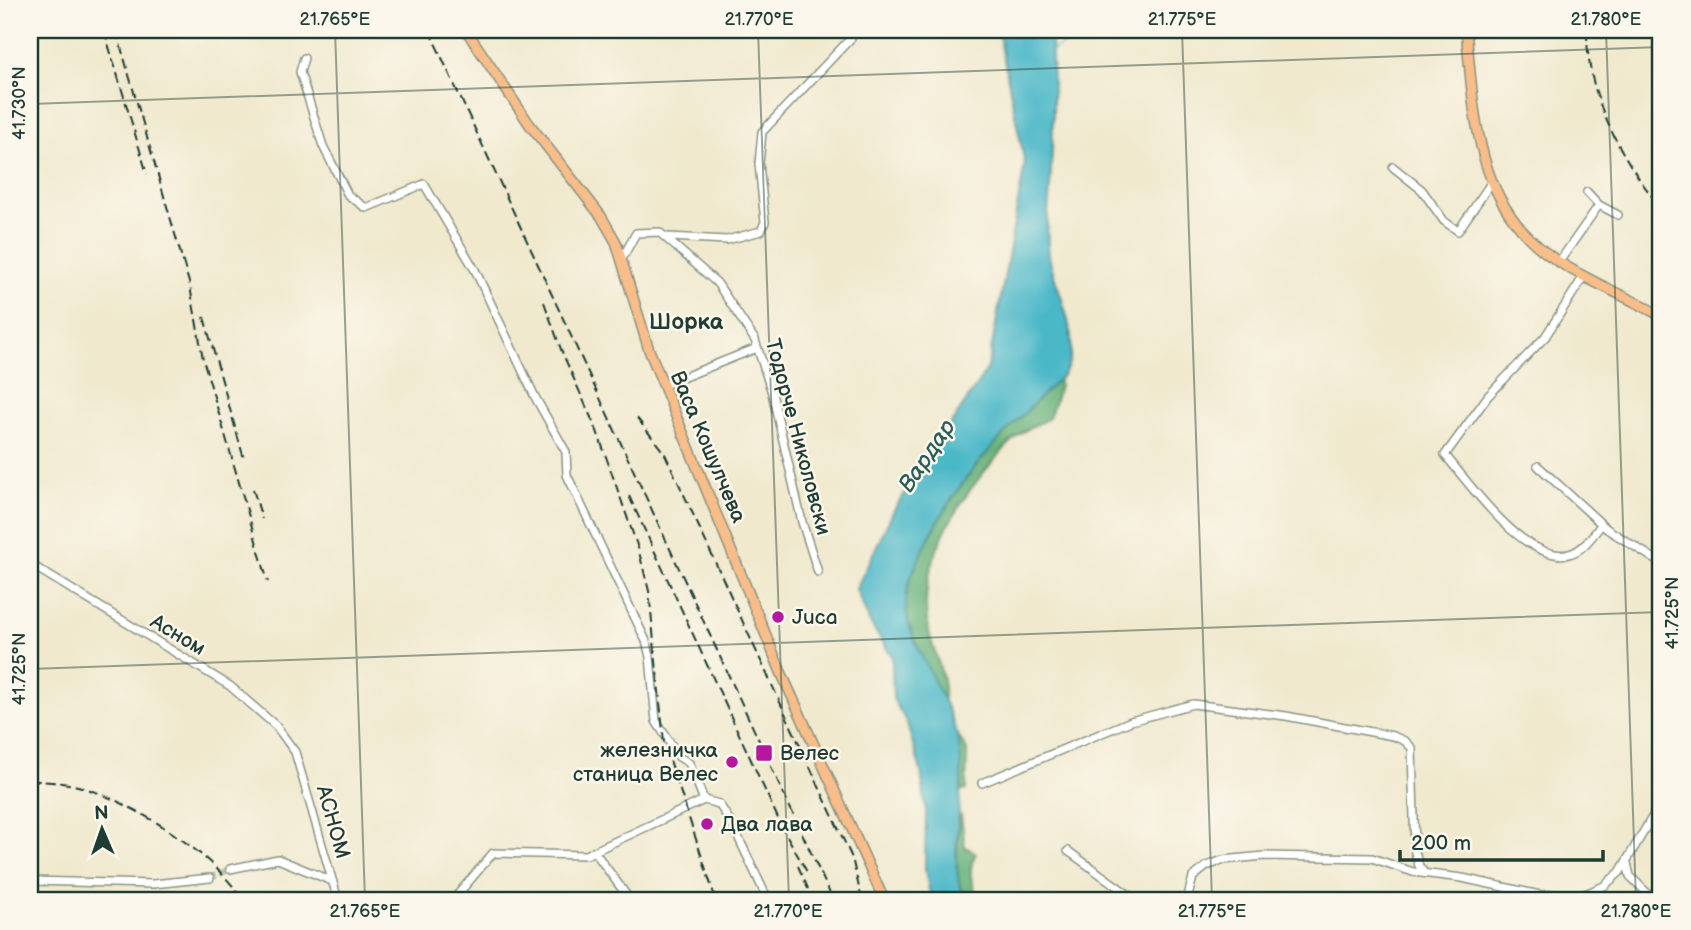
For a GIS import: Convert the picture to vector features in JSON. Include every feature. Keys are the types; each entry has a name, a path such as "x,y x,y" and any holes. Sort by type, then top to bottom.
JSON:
{"main road":[{"name":"Васа Кошулчева","path":"466,30 530,125 601,215 622,259 639,325 781,673 884,900"},
{"path":"1466,30 1479,129 1491,183 1517,227 1559,262 1661,316"}],"street":[{"path":"622,259 631,238 636,233 648,230 667,237 727,240 761,230 765,222 759,164 762,132 850,38"},
{"path":"304,58 300,72 303,85 323,146 348,195 366,208 424,184 475,270 535,397 566,452 567,475 646,641 656,722 679,757 689,763 704,800"},
{"path":"1393,167 1422,190 1444,221 1458,231 1491,183"},
{"path":"1587,192 1599,205 1618,215"},
{"path":"1559,262 1599,205"},
{"name":"Тодорче Николовски","path":"667,237 717,283 757,348 775,404 802,522 818,572"},
{"path":"1584,276 1545,337 1488,396 1445,455 1475,494 1510,529 1539,547 1554,553 1573,553 1601,525"},
{"path":"664,385 757,348"},
{"path":"1538,466 1601,525 1661,564"},
{"name":"Асном","path":"30,564 230,686 276,726 295,752"},
{"path":"982,783 1131,721 1193,704 1286,716 1394,736 1408,742 1412,748 1415,852 1424,873"},
{"name":"АСНОМ","path":"295,752 338,900"},
{"path":"453,900 493,853 576,856 594,851 704,800 719,804 733,826 768,900"},
{"path":"1186,900 1194,877 1207,866 1239,858 1365,857 1424,873 1566,897 1597,890 1613,879 1627,862 1661,802"},
{"path":"594,851 630,900"},
{"path":"1068,851 1136,900"},
{"path":"230,869 278,859 331,881"},
{"path":"1627,862 1631,878 1645,887 1654,900"},
{"path":"30,881 153,884 210,878"}],"green space":[{"path":"1058,379 1060,385 1049,418 1019,434 981,475 951,520 939,544 926,595 929,632 943,683 943,704 908,624 904,593 908,581 935,527 965,481 998,440"},
{"path":"955,731 967,750 966,790 962,791 960,752"},
{"path":"961,814 965,847 976,853 971,865 971,877 981,900 964,900 958,879"}],"water":[{"path":"998,30 1050,30 1053,117 1048,244 1052,269 1067,316 1071,347 1069,362 1063,375 1003,435 952,498 924,548 909,585 906,603 909,624 952,719 960,752 961,789 956,846 959,883 964,900 931,900 925,869 926,812 921,771 906,721 893,699 892,656 870,623 856,589 894,510 986,371 990,357 1025,164"}],"waterway":[{"path":"1052,51 1086,30"}],"tunnel":[{"path":"210,878 230,869"}],"railway":[{"path":"104,30 147,174"},
{"path":"116,30 190,286 203,359 268,582"},
{"path":"429,30 833,900"},
{"path":"1587,30 1588,55 1599,102 1632,168 1661,208"},
{"path":"544,302 562,352 597,431 638,548 649,591 664,742 716,900"},
{"path":"204,317 244,459"},
{"path":"637,418 665,454 852,858 862,900"},
{"path":"253,489 262,519"},
{"path":"629,496 782,827 807,872"},
{"path":"30,780 78,786 146,816 212,864 243,900"},
{"path":"798,866 813,900"}],"place":[{"name":"Juca","path":"778,617"},
{"name":"Велес","path":"764,753"},
{"name":"железничка станица Велес","path":"732,762"},
{"name":"Два лава","path":"707,824"}],"district":[{"name":"Шорка","path":"686,322"}],"water label":[{"name":"Вардар","path":"927,456"}]}
